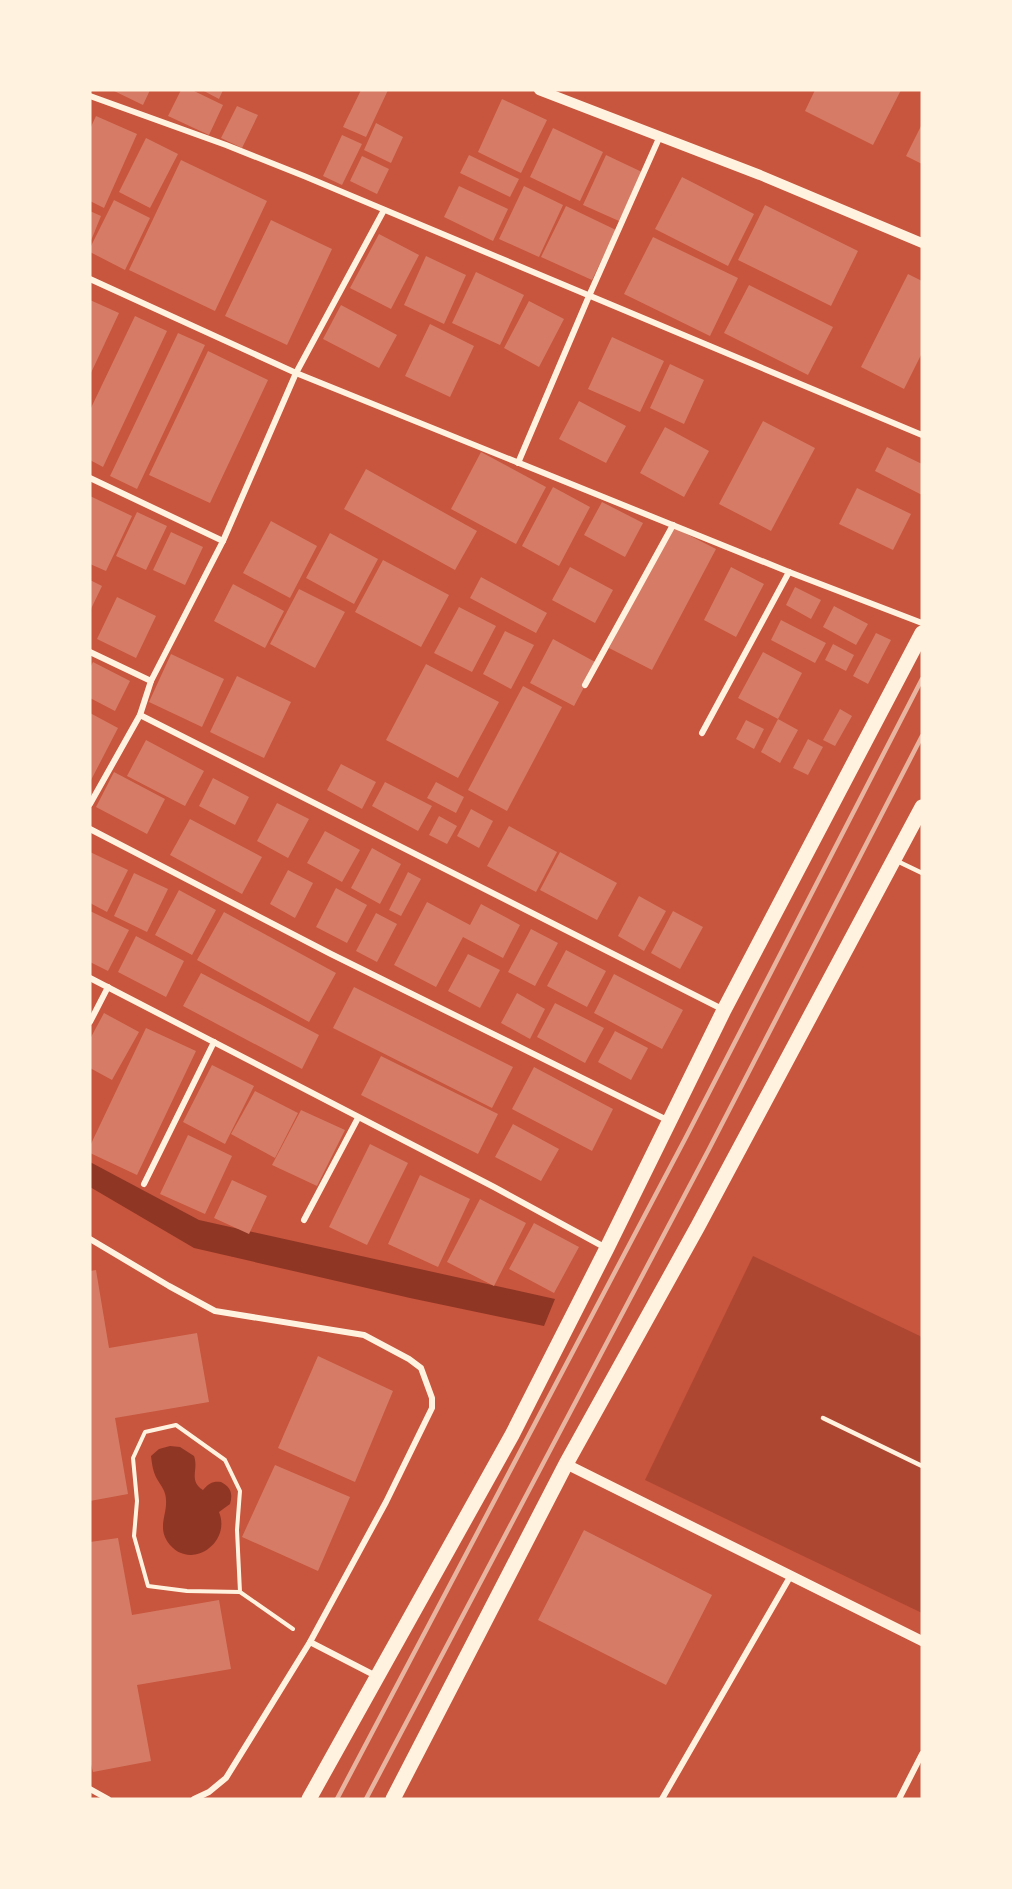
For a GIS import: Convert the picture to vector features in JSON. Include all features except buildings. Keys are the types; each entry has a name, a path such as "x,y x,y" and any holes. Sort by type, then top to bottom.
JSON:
{"main road":[{"path":"309,1799 512,1435 724,1010 922,633"},
{"path":"393,1799 566,1464 698,1226 922,807"}],"street":[{"path":"539,90 660,136 922,243"},
{"path":"90,96 226,145 922,435"},
{"path":"518,463 660,136"},
{"path":"90,804 140,715 151,681 223,541 296,373 384,210"},
{"path":"90,279 296,373 789,572 922,623"},
{"path":"90,478 223,541"},
{"path":"585,685 673,525"},
{"path":"702,733 789,572"},
{"path":"90,652 151,681"},
{"path":"140,715 724,1010"},
{"path":"90,829 332,954 669,1121"},
{"path":"90,978 607,1248"},
{"path":"90,1022 108,987"},
{"path":"144,1184 214,1042"},
{"path":"304,1220 358,1118"},
{"path":"90,1239 215,1311 359,1333 409,1359 421,1368 432,1398 432,1408 386,1502 310,1642 226,1778 209,1792 194,1799"},
{"path":"566,1464 922,1641"},
{"path":"662,1799 790,1577"},
{"path":"310,1642 376,1676"},
{"path":"898,1799 922,1754"},
{"path":"90,1789 108,1799"}],"lane":[{"path":"895,860 922,873"},
{"path":"823,1418 922,1466"}],"path":[{"path":"240,1592 237,1530 240,1491 225,1460 176,1425 145,1432 133,1458 137,1501 134,1536 148,1586 187,1591 240,1592 310,1642"}],"shaded area":[{"path":"90,1162 199,1220 555,1299 544,1326 410,1298 194,1248 90,1187"},
{"path":"753,1256 922,1337 922,1613 645,1480"},
{"path":"170,1446 180,1447 194,1456 195,1479 203,1490 211,1483 221,1482 227,1486 231,1494 230,1504 219,1512 221,1524 214,1544 196,1554 186,1554 176,1550 164,1536 166,1497 155,1474 151,1456 159,1449"}],"railway":[{"path":"337,1799 685,1139 922,679"},
{"path":"366,1799 708,1151 922,736"}]}
